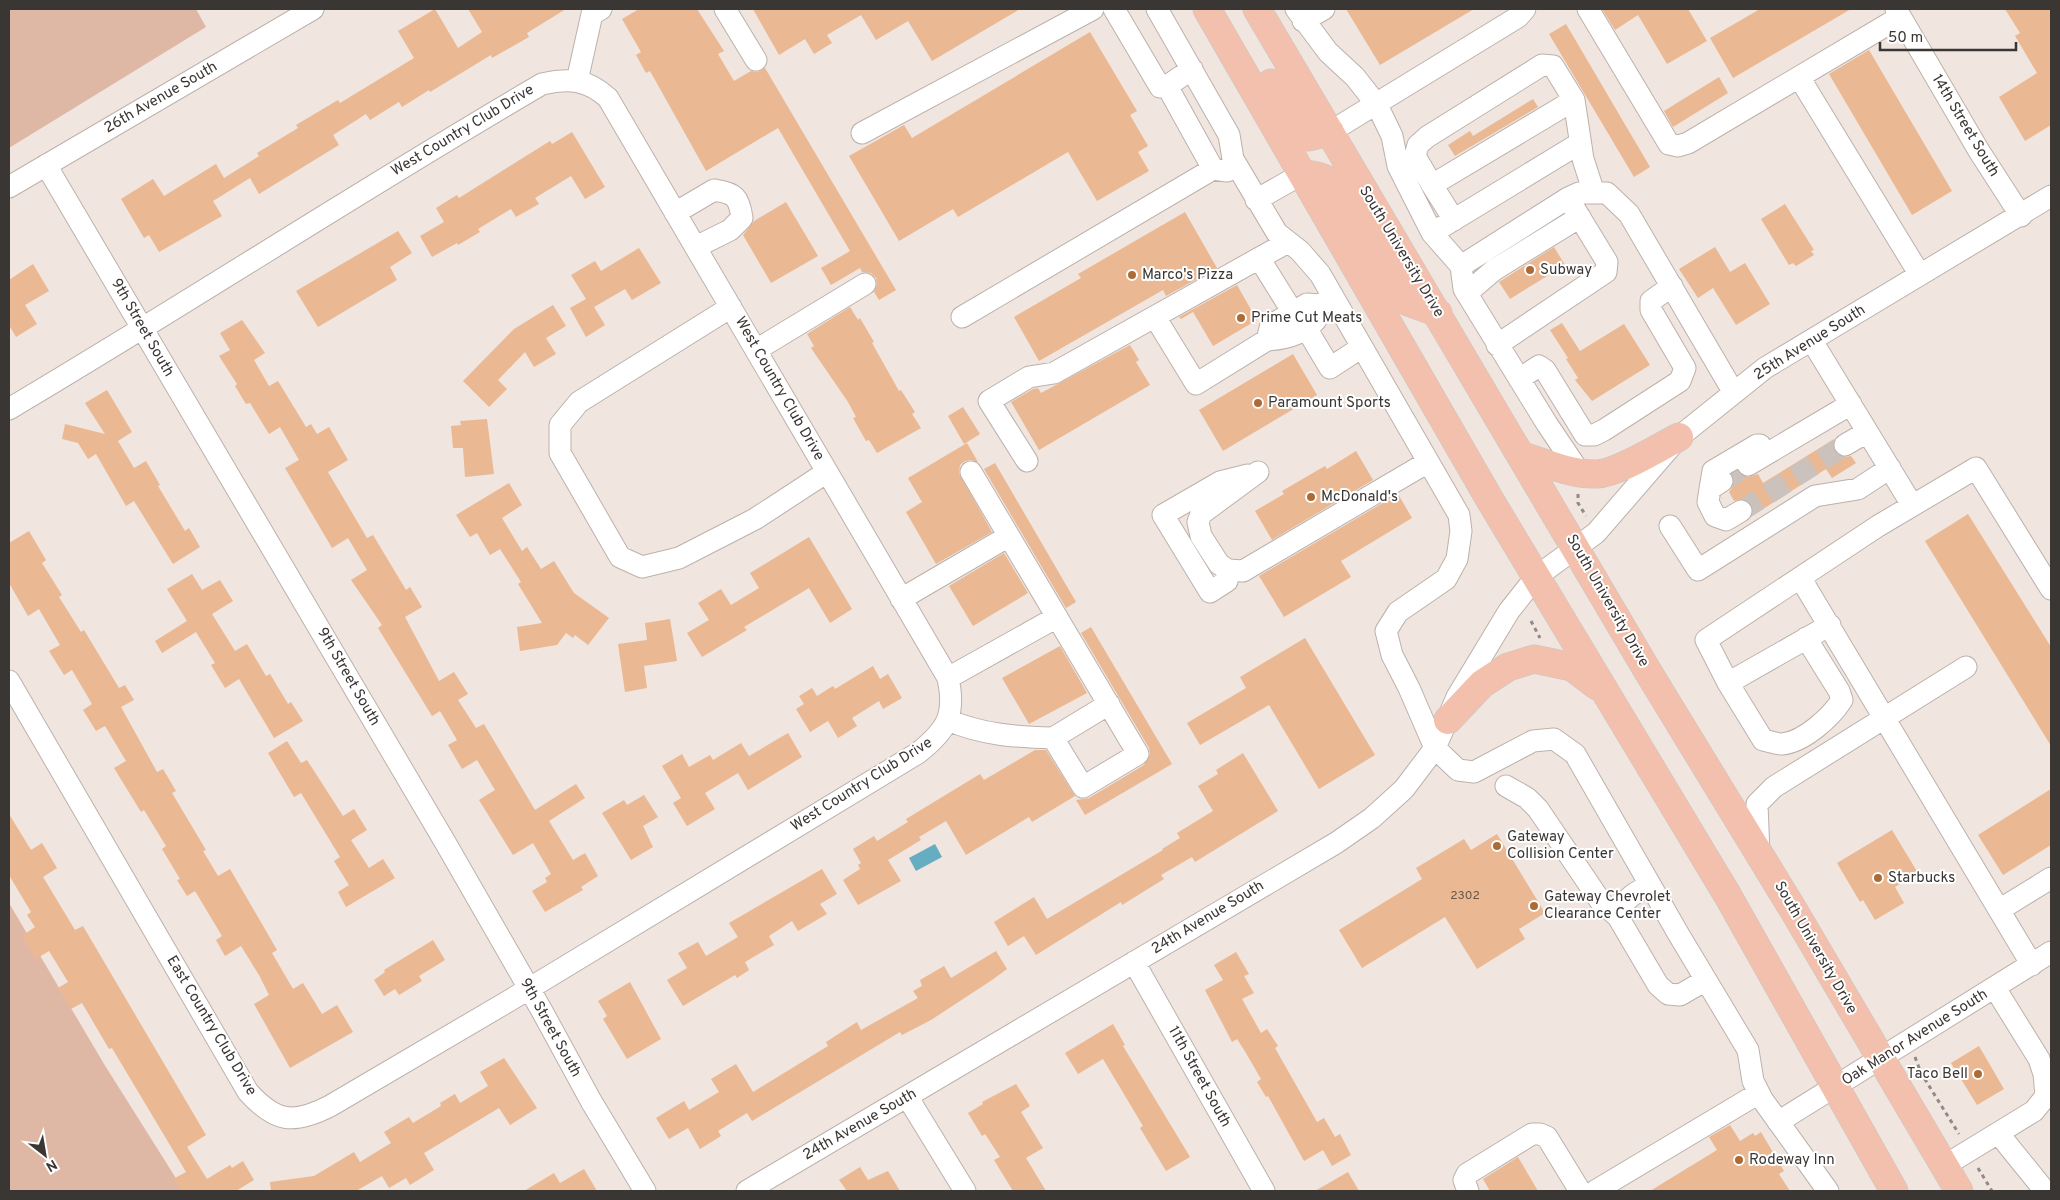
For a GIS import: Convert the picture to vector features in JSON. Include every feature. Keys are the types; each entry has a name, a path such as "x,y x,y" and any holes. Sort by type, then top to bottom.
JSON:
{"main road":[{"name":"South University Drive","path":"1257,9 1959,1191"},
{"path":"1210,13 1242,38 1299,128 1308,137 1330,132"},
{"path":"1210,13 1536,577 1728,896 1894,1191"},
{"path":"1302,174 1318,174 1330,180 1345,194 1408,302 1438,313"},
{"path":"1522,456 1579,481 1629,463 1679,437"},
{"path":"1448,720 1482,684 1508,667 1534,659 1572,667 1604,691"}],"street":[{"name":"26th Avenue South","path":"9,187 313,9"},
{"path":"577,82 592,14 601,9"},
{"path":"725,9 756,60"},
{"path":"862,134 1093,9"},
{"path":"1114,9 1160,87 1166,86 1192,69"},
{"path":"1157,9 1229,135 1233,159 1256,200 1277,233 1300,251 1320,274 1326,301 1362,347 1459,514 1461,531 1457,559 1446,579 1398,612 1386,631 1392,655 1409,688 1435,748 1458,770 1474,772 1533,741 1554,739 1575,754 1748,1050 1753,1081 1759,1093 1828,1191"},
{"path":"1324,9 1300,15 1328,52 1355,77 1376,105 1392,136 1398,166 1432,234 1461,266 1467,293 1547,424 1579,481"},
{"path":"1330,132 1518,17 1526,9"},
{"path":"1588,9 1669,144 1678,146 1688,143 1799,77 1898,13"},
{"name":"14th Street South","path":"1898,13 1979,151 2021,216"},
{"path":"1454,220 1415,156 1418,145 1427,137 1542,64 1553,66 1574,100 1583,159 1594,193"},
{"path":"1799,77 1920,275"},
{"name":"West Country Club Drive","path":"143,330 443,142 542,84 560,80 595,86 608,98 676,213 948,678 953,700 948,720 937,738 918,753 529,989"},
{"path":"1166,86 1213,169 1218,171 1239,170"},
{"path":"1432,185 1574,100"},
{"path":"1432,234 1580,143"},
{"name":"9th Street South","path":"46,165 444,842 529,989 590,1101 645,1191"},
{"path":"962,317 1213,169"},
{"path":"1256,200 1302,174"},
{"path":"676,213 714,190 730,192 740,203 742,218 730,230 696,248"},
{"path":"1461,266 1579,192 1608,193 1629,214 1734,393"},
{"name":"25th Avenue South","path":"1576,548 1596,533 1679,437 1765,368 2021,216 2051,196"},
{"path":"1497,345 1606,272 1607,262 1568,198"},
{"path":"1467,293 1494,270 1580,218"},
{"path":"1027,461 989,401 1029,377 1054,373 1288,242"},
{"path":"1259,258 1292,311"},
{"path":"756,350 865,284"},
{"path":"1519,378 1540,366 1545,370 1585,435 1594,435 1680,381 1685,368 1651,310 1651,301 1672,286"},
{"path":"1267,340 1271,325 1292,311 1307,304 1326,301"},
{"path":"1155,317 1196,384 1267,340 1286,339 1306,328 1315,321 1326,301"},
{"name":"West Country Club Drive","path":"731,307 579,402 560,425 560,453 620,557 642,567 679,558 756,519 827,472"},
{"path":"1306,328 1330,368 1362,347"},
{"path":"9,409 143,330"},
{"path":"1812,341 1912,505"},
{"path":"1748,465 1851,404"},
{"path":"1547,424 1570,411"},
{"path":"1845,445 1867,432"},
{"path":"1740,511 1726,520 1715,516 1708,502 1716,485 1713,471 1756,445 1778,448"},
{"path":"1227,582 1428,462"},
{"path":"1670,526 1698,570 1815,496 1858,488 1890,468"},
{"path":"1806,638 1839,691 1842,700 1834,713 1807,734 1782,744 1763,740 1728,683 1706,640 1912,505 1976,468 2051,589"},
{"path":"971,472 1138,754 1083,787 1053,738"},
{"path":"1258,472 1201,514 1198,522 1201,536 1219,564 1228,570 1227,582 1163,515 1220,482 1258,472"},
{"path":"901,599 1009,536"},
{"name":"24th Avenue South","path":"747,1191 908,1098 1336,842 1372,818 1404,789 1435,748 1457,697 1509,611 1536,577 1576,548"},
{"path":"1801,579 2032,965"},
{"path":"948,678 1057,617"},
{"path":"1728,683 1830,625"},
{"path":"1759,854 1757,804 1774,787 1966,667"},
{"name":"East Country Club Drive","path":"9,681 248,1092 260,1106 278,1117 298,1118 316,1113 529,989"},
{"path":"948,720 973,731 1011,737 1053,738 1109,704"},
{"path":"1506,786 1527,798 1538,809 1601,902 1618,917 1658,985 1668,994 1680,995 1706,980"},
{"path":"1999,910 2051,878"},
{"path":"1618,917 1621,905 1629,896 1650,884"},
{"name":"Oak Manor Avenue South","path":"1778,1122 2051,952"},
{"name":"11th Street South","path":"1134,962 1264,1191"},
{"path":"1944,1166 2034,1112 2046,1096 2044,1074 2039,1060 1995,988"},
{"path":"1595,1191 1759,1093"},
{"path":"908,1098 965,1191"},
{"path":"1998,1133 2045,1191"},
{"path":"1468,1191 1464,1180 1467,1174 1532,1134 1540,1134 1547,1137 1580,1191"}],"path":[{"path":"1579,481 1578,503 1587,518"},
{"path":"1907,1043 1921,1067 1921,1072 1992,1191"}],"shaded area":[{"path":"9,9 196,9 206,27 9,148"},
{"path":"9,903 104,1064 184,1191 9,1191"}],"water":[{"path":"935,844 942,857 916,871 909,858"}],"building":[{"path":"435,9 458,48 482,32 468,9 566,9 527,33 529,37 492,58 491,55 402,107 399,102 370,120 366,114 333,135 339,145 259,194 250,178 213,201 222,216 159,252 149,235 144,238 121,199 153,179 164,196 216,164 224,178 259,156 257,153 298,128 296,125 338,100 340,103 414,58 398,31"},
{"path":"639,9 697,9 724,51 718,54 734,81 751,71 757,72 765,68 896,290 879,300 874,292 877,284 876,278 871,273 862,272 860,268 831,285 821,268 850,251 778,128 706,171 650,71 646,73 636,55 641,52 622,19"},
{"path":"753,9 1020,9 932,61 908,21 876,40 861,15 827,35 832,43 814,54 805,39 779,55"},
{"path":"1346,9 1474,9 1380,65"},
{"path":"1602,9 1688,9 1707,41 1667,64 1638,15 1615,30"},
{"path":"1760,9 1851,9 1733,78 1710,38"},
{"path":"2005,9 2051,9 2051,125 2025,141 1999,97 2037,73 2015,36 2020,33"},
{"path":"1566,24 1650,167 1634,177 1549,34"},
{"path":"1090,32 1137,111 1130,115 1148,146 1138,152 1149,171 1097,201 1068,152 958,217 953,209 899,241 849,156 904,125 912,138"},
{"path":"1869,50 1952,191 1912,215 1829,74"},
{"path":"1719,77 1728,93 1673,127 1664,111"},
{"path":"1533,99 1538,107 1455,156 1448,145 1470,131 1473,136"},
{"path":"572,132 605,187 585,199 571,176 535,198 539,204 516,217 511,209 478,229 480,232 432,257 420,236 444,222 436,208 457,195 459,198 550,141 552,144"},
{"path":"786,202 818,256 771,283 743,235 754,221"},
{"path":"1785,204 1814,250 1811,251 1814,255 1796,266 1793,263 1789,265 1761,219"},
{"path":"1185,212 1217,268 1166,296 1163,290 1039,361 1014,317 1081,278 1078,274"},
{"path":"398,231 412,253 390,267 397,280 318,327 296,291"},
{"name":"Subway","path":"1554,247 1565,265 1510,299 1499,282"},
{"path":"1715,247 1730,272 1745,263 1770,304 1736,325 1713,288 1698,298 1679,269"},
{"path":"639,248 661,283 632,300 625,289 594,307 605,325 586,337 570,308 586,299 571,275 595,261 601,271"},
{"path":"33,264 49,291 25,305 37,324 16,337 9,325 9,280"},
{"path":"1237,285 1257,320 1213,346 1193,312 1181,319 1179,317"},
{"path":"553,305 566,326 546,338 556,354 534,367 525,352 498,380 507,389 489,407 463,381 514,329"},
{"path":"850,307 858,320 860,318 899,391 901,390 915,412 912,414 921,428 877,453 869,440 866,441 853,418 856,417 848,402 811,348 814,346 807,334"},
{"path":"242,320 265,353 254,360 269,386 278,381 306,427 311,424 317,434 329,427 348,460 328,472 367,538 373,535 406,590 410,587 422,607 405,617 439,681 454,672 468,694 458,700 476,728 484,724 535,810 576,784 585,798 549,821 573,860 585,853 598,876 581,887 583,890 545,912 532,891 547,882 545,878 551,874 533,843 513,855 479,800 495,790 477,760 462,769 448,745 457,740 440,711 432,716 378,628 382,625 351,580 367,570 348,538 332,548 285,468 299,460 280,427 269,434 250,403 246,404 235,386 237,384 219,356 230,350 220,333"},
{"path":"1562,323 1580,351 1624,324 1650,365 1592,401 1575,380 1578,378 1566,359 1568,358 1550,330"},
{"path":"1130,345 1139,360 1136,362 1150,385 1039,450 1011,402 1033,389 1038,388 1041,393"},
{"name":"Paramount Sports","path":"1293,354 1317,395 1223,451 1199,410"},
{"path":"107,390 132,432 118,441 134,468 146,461 160,485 158,486 185,531 189,528 200,547 173,564 134,501 126,506 96,454 88,459 78,443 62,439 65,424 105,434 85,403"},
{"path":"963,407 980,434 964,444 948,416"},
{"path":"487,419 494,474 465,477 463,448 453,448 451,426 461,425 460,421"},
{"path":"1834,439 1835,452 1845,457 1851,456 1856,463 1832,478 1826,469 1752,516 1751,504 1741,499 1734,501 1729,492 1733,486 1732,474 1737,471 1748,477 1758,474 1763,483"},
{"path":"967,443 978,462 965,461 960,465 959,473 992,532 936,564 906,512 922,502 908,478"},
{"name":"McDonald's","path":"1356,451 1373,480 1272,540 1255,511 1284,494 1282,491 1325,466 1327,469"},
{"path":"995,463 1076,602 1066,608 984,469"},
{"path":"509,483 522,505 502,518 522,551 527,547 541,569 554,561 574,593 609,618 588,645 575,635 573,638 566,633 557,645 520,651 517,627 542,623 518,584 521,582 500,549 490,555 477,533 470,537 456,515"},
{"path":"1398,494 1412,518 1341,561 1351,577 1284,617 1259,576"},
{"path":"1968,514 2051,647 2051,746 1925,541"},
{"path":"29,531 46,560 42,563 62,595 59,597 81,632 84,630 119,688 125,685 134,700 121,707 157,772 163,769 176,791 172,793 206,850 203,851 218,876 230,869 277,950 272,953 293,989 303,983 322,1014 337,1005 353,1032 290,1068 254,1004 269,995 259,975 241,946 225,956 216,940 222,936 195,891 187,896 177,880 180,879 162,849 166,846 144,810 141,812 114,768 126,761 105,726 96,731 83,710 92,704 72,670 64,675 49,651 60,645 39,609 28,616 9,583 9,543"},
{"path":"809,537 852,609 830,623 809,588 744,627 747,630 702,657 687,633 709,620 698,603 721,589 731,605 759,588 750,573"},
{"path":"1004,553 1028,593 973,626 949,586"},
{"path":"192,574 202,590 220,580 233,601 212,614 235,651 247,644 266,676 270,674 288,704 291,702 303,721 274,738 239,679 225,688 211,665 215,663 196,632 162,653 155,641 187,621 167,589"},
{"path":"670,619 677,661 644,666 647,688 625,692 618,644 647,640 645,623"},
{"path":"1091,627 1172,764 1085,815 1076,800 1089,798 1144,765 1150,754 1149,748 1081,633"},
{"path":"1305,638 1375,755 1319,789 1269,705 1200,745 1187,723 1246,688 1240,677"},
{"path":"1060,646 1087,693 1029,724 1002,678"},
{"path":"873,666 880,679 888,674 902,698 883,709 879,701 852,718 857,726 838,738 828,721 810,732 796,709 804,704 799,696 812,688 817,696 833,686 835,689"},
{"path":"788,733 802,757 748,790 738,773 705,793 715,809 687,826 673,803 681,798 662,766 682,754 689,767 710,755 713,760 741,743 749,756"},
{"path":"287,741 301,763 307,760 343,816 354,809 367,830 351,840 369,868 383,859 395,878 346,907 338,892 349,885 334,861 340,857 301,793 294,797 268,753"},
{"path":"1035,750 1046,750 1075,796 1032,822 1029,817 966,855 946,821 919,837 921,840 888,860 901,881 858,905 843,880 860,869 858,865 861,863 853,849 874,836 877,841 908,822 906,819 980,774 984,780"},
{"path":"1243,753 1278,811 1195,862 1192,857 1161,875 1164,879 1122,905 1121,902 1036,955 1024,936 1008,946 994,922 1034,897 1047,919 1163,850 1180,838 1177,833 1213,811 1198,786 1218,774 1216,770"},
{"path":"2051,789 2051,845 2003,875 1978,835"},
{"path":"644,795 658,817 643,826 653,847 631,860 602,813 624,800 627,805"},
{"path":"9,814 31,850 42,843 57,868 43,877 75,930 83,926 206,1135 187,1147 207,1179 230,1165 232,1168 243,1161 254,1180 236,1191 181,1191 173,1179 186,1172 112,1048 109,1049 82,1003 71,1009 58,988 68,982 49,951 36,959 22,936 35,927 27,915 31,912 9,875"},
{"name":"Starbucks","path":"1892,830 1918,873 1895,887 1904,903 1875,920 1863,900 1860,902 1837,863"},
{"path":"1497,834 1545,913 1519,929 1525,939 1477,969 1445,917 1362,968 1339,930 1422,879 1416,868 1464,839 1471,850"},
{"path":"822,869 837,894 820,904 827,914 798,931 792,921 769,936 774,945 745,962 749,970 737,978 735,975 683,1006 667,980 687,968 678,953 698,942 706,956 738,937 729,923"},
{"path":"433,940 445,960 419,976 422,981 399,995 395,989 384,996 374,980 385,972 384,970"},
{"path":"996,951 1007,969 992,980 931,1020 902,1035 900,1032 752,1121 747,1113 718,1131 721,1136 700,1149 688,1128 669,1139 656,1118 684,1101 689,1110 719,1092 711,1079 736,1064 753,1092 828,1046 826,1042 857,1022 861,1030 918,998 913,991 922,986 920,980 944,966 951,978"},
{"path":"1236,952 1249,974 1244,976 1254,993 1242,999 1261,1033 1267,1029 1278,1046 1275,1048 1317,1122 1324,1118 1335,1137 1340,1134 1351,1155 1332,1166 1323,1150 1304,1161 1268,1096 1266,1097 1257,1082 1261,1079 1246,1053 1237,1039 1232,1042 1205,990 1223,980 1214,965"},
{"path":"630,982 661,1039 627,1059 603,1019 607,1016 598,1001"},
{"path":"1113,1024 1125,1045 1123,1046 1190,1157 1166,1171 1140,1128 1143,1126 1103,1059 1078,1074 1065,1053"},
{"name":"Taco Bell","path":"1979,1046 2004,1089 1977,1105 1951,1063"},
{"path":"504,1058 537,1108 510,1125 499,1108 424,1153 434,1170 410,1185 406,1178 389,1188 382,1176 356,1191 271,1191 270,1182 314,1176 354,1152 360,1162 391,1143 384,1132 409,1117 413,1123 441,1106 440,1103 455,1094 460,1103 488,1086 480,1072"},
{"path":"1016,1084 1030,1106 1021,1112 1043,1148 1026,1158 1046,1191 1013,1191 994,1160 1000,1157 985,1134 982,1136 968,1113 983,1104 982,1102"},
{"name":"Rodeway Inn","path":"1730,1125 1740,1141 1753,1133 1755,1136 1761,1132 1784,1171 1779,1174 1790,1191 1650,1191 1717,1150 1709,1137"},
{"path":"1518,1157 1538,1191 1490,1191 1483,1179"},
{"path":"860,1167 868,1180 888,1171 900,1191 847,1191 839,1180"},
{"path":"584,1169 597,1191 524,1191 554,1173 560,1183"},
{"path":"1348,1172 1359,1191 1315,1191"}],"tunnel":[{"path":"1741,511 1845,445"},
{"path":"1722,481 1748,465"}],"place":[{"name":"Subway","path":"1530,270"},
{"name":"Marco's Pizza","path":"1132,275"},
{"name":"Prime Cut Meats","path":"1241,318"},
{"name":"Paramount Sports","path":"1258,403"},
{"name":"McDonald's","path":"1311,497"},
{"name":"Gateway Collision Center","path":"1497,846"},
{"name":"Starbucks","path":"1878,878"},
{"name":"Gateway Chevrolet Clearance Center","path":"1534,906"},
{"name":"Taco Bell","path":"1978,1074"},
{"name":"Rodeway Inn","path":"1739,1160"}]}
